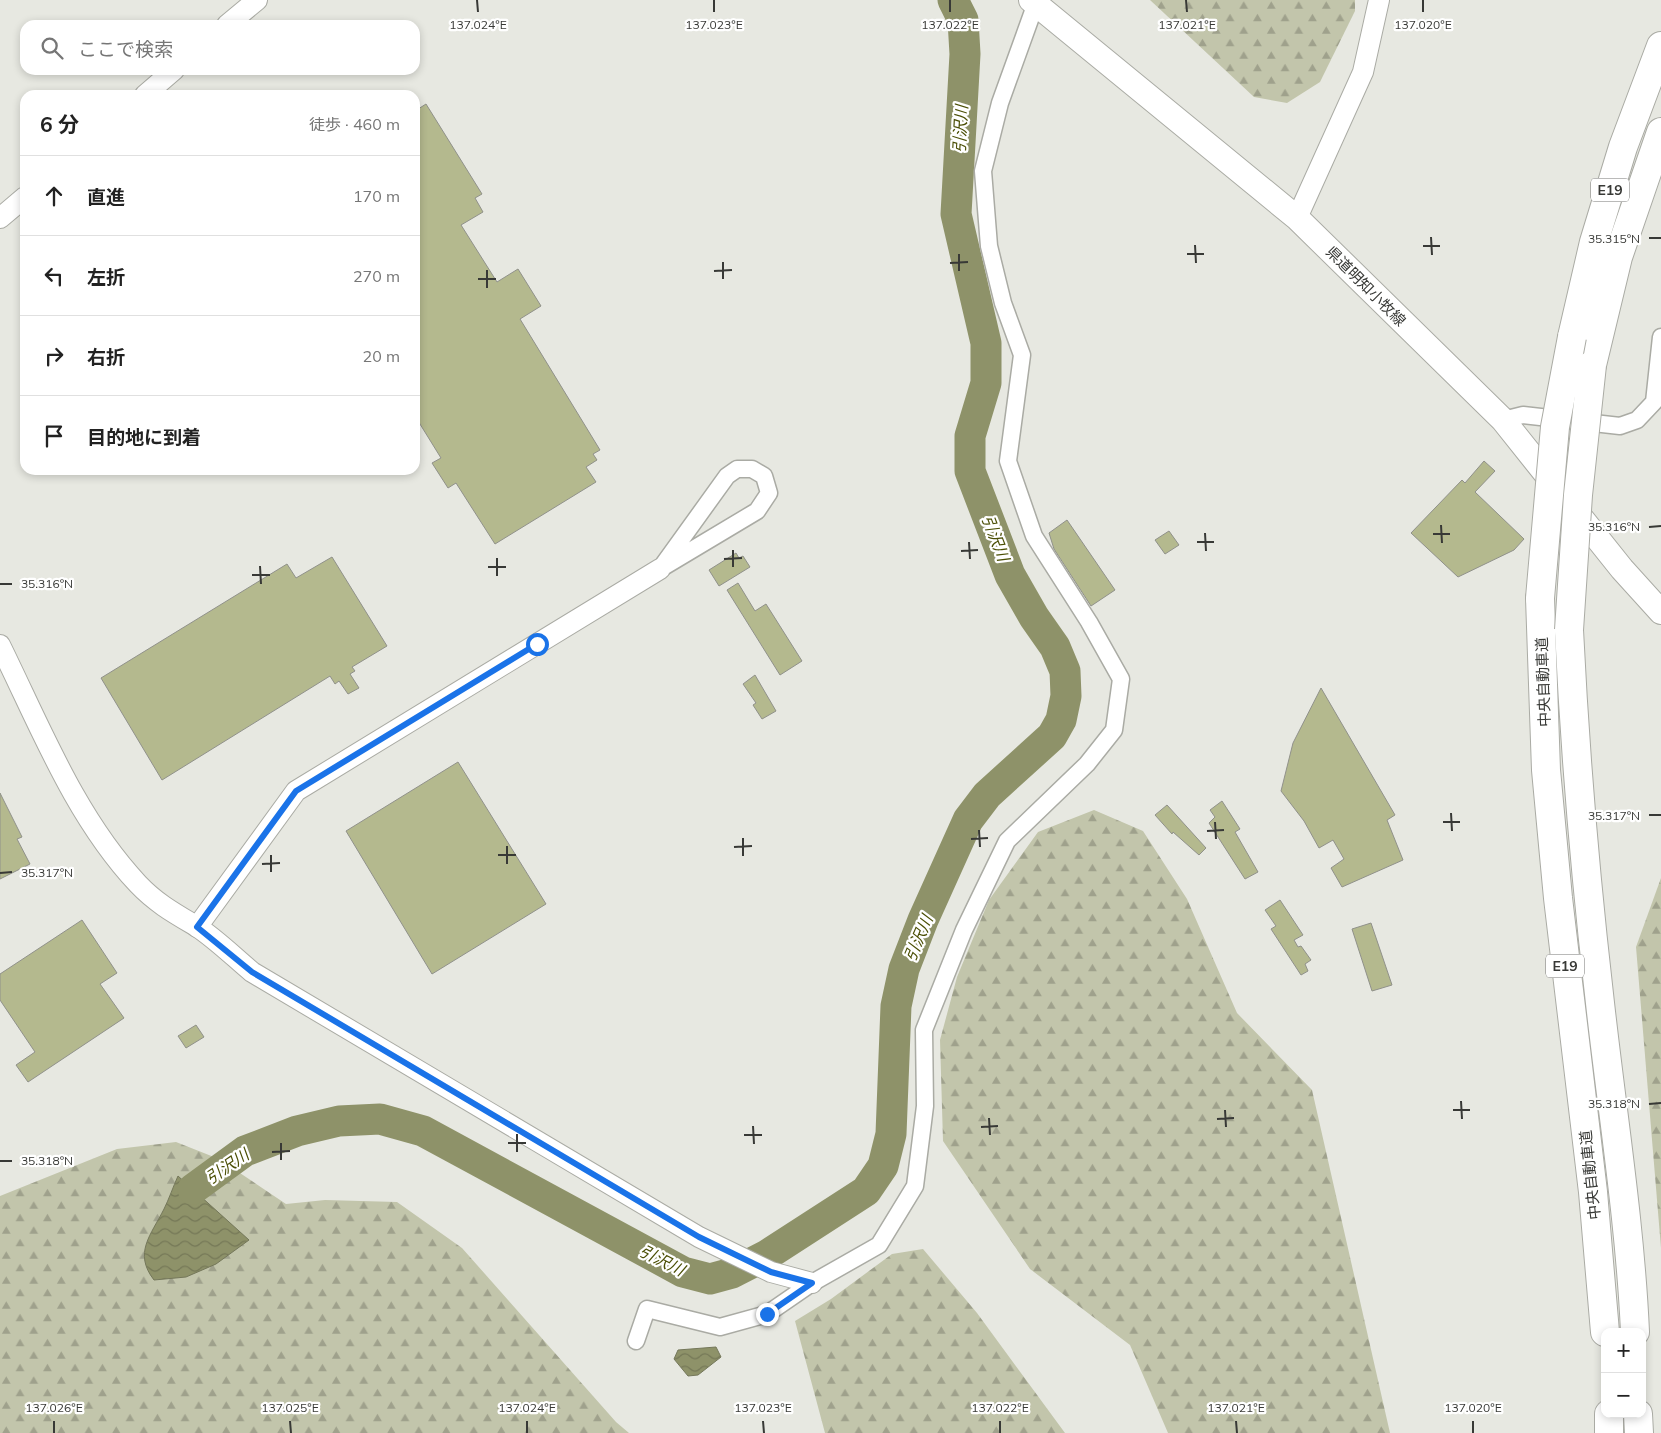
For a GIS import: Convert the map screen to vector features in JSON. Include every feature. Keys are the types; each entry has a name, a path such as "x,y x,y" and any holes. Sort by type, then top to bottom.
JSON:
{"highway":[{"name":"中央自動車道","path":"1605,1328 1593,1192 1559,908 1546,770 1540,598 1555,427 1572,337 1594,242 1623,147 1661,46"},
{"name":"中央自動車道","path":"1635,1328 1622,1189 1598,992 1577,777 1570,630 1578,495 1592,365 1618,258 1661,132"},
{"path":"1608,1418 1609,1433"},
{"path":"1638,1418 1639,1433"}],"main road":[{"name":"県道明知小牧線","path":"1034,2 1297,218 1503,420 1622,570 1661,612"}],"street":[{"path":"234,20 257,0"},
{"path":"1297,218 1363,72 1379,0"},
{"path":"636,1341 647,1309 720,1327 767,1314 812,1283 879,1245 915,1186 925,1106 924,1030 964,930 1007,841 1087,764 1114,730 1121,679 1034,536 1008,460 1022,355 1003,303 989,246 983,172 1000,103 1034,2"},
{"path":"151,90 168,75"},
{"path":"0,218 20,201"},
{"path":"1503,420 1523,415 1620,426 1637,420 1654,402 1661,336"},
{"path":"197,927 296,791 756,511 769,492 764,476 752,469 737,469 727,476 660,569"},
{"path":"0,645 74,794 109,849 138,884 167,910 197,927 252,972 699,1237 771,1272 812,1283"}],"green space":[{"path":"1150,0 1355,0 1355,11 1320,82 1287,103 1254,97"},
{"path":"1094,810 1143,831 1187,899 1237,1013 1312,1090 1390,1433 1168,1433 1130,1345 1030,1269 943,1141 940,1040 957,977 989,900 1038,832"},
{"path":"1661,878 1661,1248 1636,947"},
{"path":"176,1142 219,1159 286,1204 325,1200 397,1202 462,1248 616,1422 629,1433 0,1433 0,1196 117,1149"},
{"path":"923,1249 977,1313 1065,1433 825,1433 795,1321 831,1299 892,1254"}],"water":[{"path":"178,1176 249,1240 216,1264 186,1277 154,1280 145,1261 146,1244"},
{"path":"716,1347 721,1357 698,1375 688,1376 674,1359 678,1350"}],"building":[{"path":"426,104 482,194 475,198 483,212 461,225 497,282 518,269 541,306 520,319 600,450 593,454 597,460 586,467 596,482 495,544 456,483 448,488 432,463 441,458 420,424 420,108"},
{"path":"1484,461 1495,471 1475,492 1524,539 1514,550 1458,577 1411,533 1462,480 1465,483"},
{"path":"1067,520 1115,590 1091,606 1054,549 1049,533"},
{"path":"1169,531 1179,545 1165,554 1155,540"},
{"path":"736,553 739,558 743,556 750,567 719,586 709,570"},
{"path":"332,557 387,646 352,667 355,671 350,674 359,688 348,694 339,681 335,684 330,676 162,780 101,678 287,564 296,578"},
{"path":"738,583 755,611 766,604 802,661 780,675 727,590"},
{"path":"755,675 776,711 762,719 753,705 756,703 743,684"},
{"path":"1321,688 1395,815 1387,820 1403,860 1342,887 1331,868 1344,859 1333,840 1319,848 1304,821 1281,791 1293,743"},
{"path":"458,762 546,904 432,974 346,831"},
{"path":"0,793 22,837 17,839 30,864 0,879"},
{"path":"1222,801 1240,829 1235,832 1258,872 1245,879 1209,823 1215,817 1210,810"},
{"path":"1167,805 1206,848 1199,855 1173,832 1172,834 1155,815"},
{"path":"1280,900 1303,935 1294,940 1311,960 1305,964 1308,971 1301,975 1271,929 1276,926 1265,910"},
{"path":"82,920 117,973 100,984 124,1018 28,1082 16,1065 35,1052 0,1000 0,974"},
{"path":"1371,923 1392,985 1372,991 1352,929"},
{"path":"196,1025 204,1037 186,1048 178,1036"}],"waterway":[{"name":"引沢川","path":"193,1189 245,1151 297,1131 339,1121 380,1119 423,1131 683,1272 710,1279 732,1273 767,1255 866,1191 883,1166 891,1134 896,1006 904,969 923,920 968,820 987,795 1052,736 1061,720 1066,696 1065,671 1055,647 1034,617 1010,575 970,471 970,436 986,383 986,343 956,214 965,54 963,20 953,0"}],"route":[{"path":"537,644 296,791 197,927 252,972 699,1237 771,1272 812,1283 767,1314"}]}
